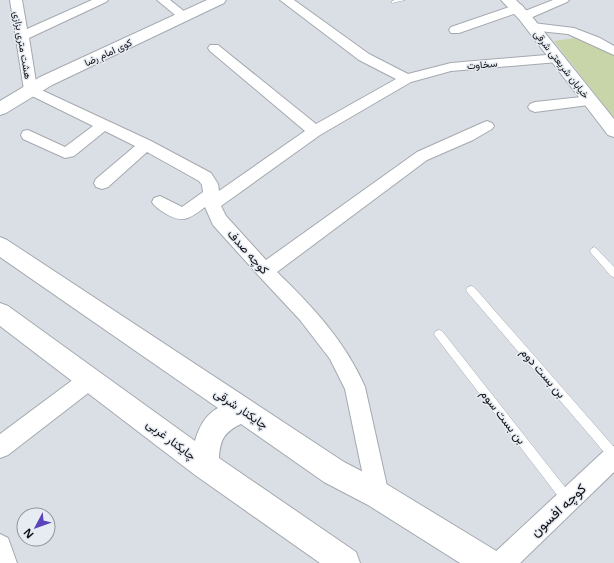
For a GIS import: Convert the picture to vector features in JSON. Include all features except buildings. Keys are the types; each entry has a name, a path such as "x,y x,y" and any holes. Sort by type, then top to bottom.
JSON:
{"main road":[{"name":"کوی امام رضا","path":"0,109 46,81 219,0"},
{"name":"خیابان شریعتی شرقی","path":"521,13 558,58 614,131"},
{"name":"چایکنار شرقی","path":"0,246 334,472 378,495 487,563"},
{"name":"چایکنار غربی","path":"0,313 205,465 345,563"},
{"path":"205,465 205,445 213,428 227,416 243,411"}],"street":[{"name":"هشت متری بزازی","path":"16,0 31,90"},
{"path":"22,36 102,0"},
{"path":"163,0 184,16"},
{"path":"286,0 364,57 406,79"},
{"path":"455,30 521,13 563,0"},
{"path":"521,13 596,40 614,51"},
{"path":"214,48 315,131"},
{"name":"سخاوت","path":"160,202 179,214 212,199 315,131 406,79 451,67 558,58"},
{"name":"کوچه صدف","path":"31,90 146,145 204,177 210,184 212,199 219,220 264,271 307,314 337,353 355,387 378,495"},
{"path":"535,108 591,100"},
{"path":"28,135 65,153 69,152 104,125"},
{"path":"264,271 422,156 487,126"},
{"path":"102,183 146,145"},
{"path":"0,447 89,380"},
{"name":"كوچه افسون","path":"502,563 614,456"},
{"path":"0,546 2,547 5,563"}],"lane":[{"path":"394,2 402,0"},
{"path":"594,251 614,273"},
{"name":"بن بست دوم","path":"471,290 614,456"},
{"name":"بن بست سوم","path":"439,334 568,500"}],"green space":[{"path":"575,38 614,53 614,118 554,41"}]}
